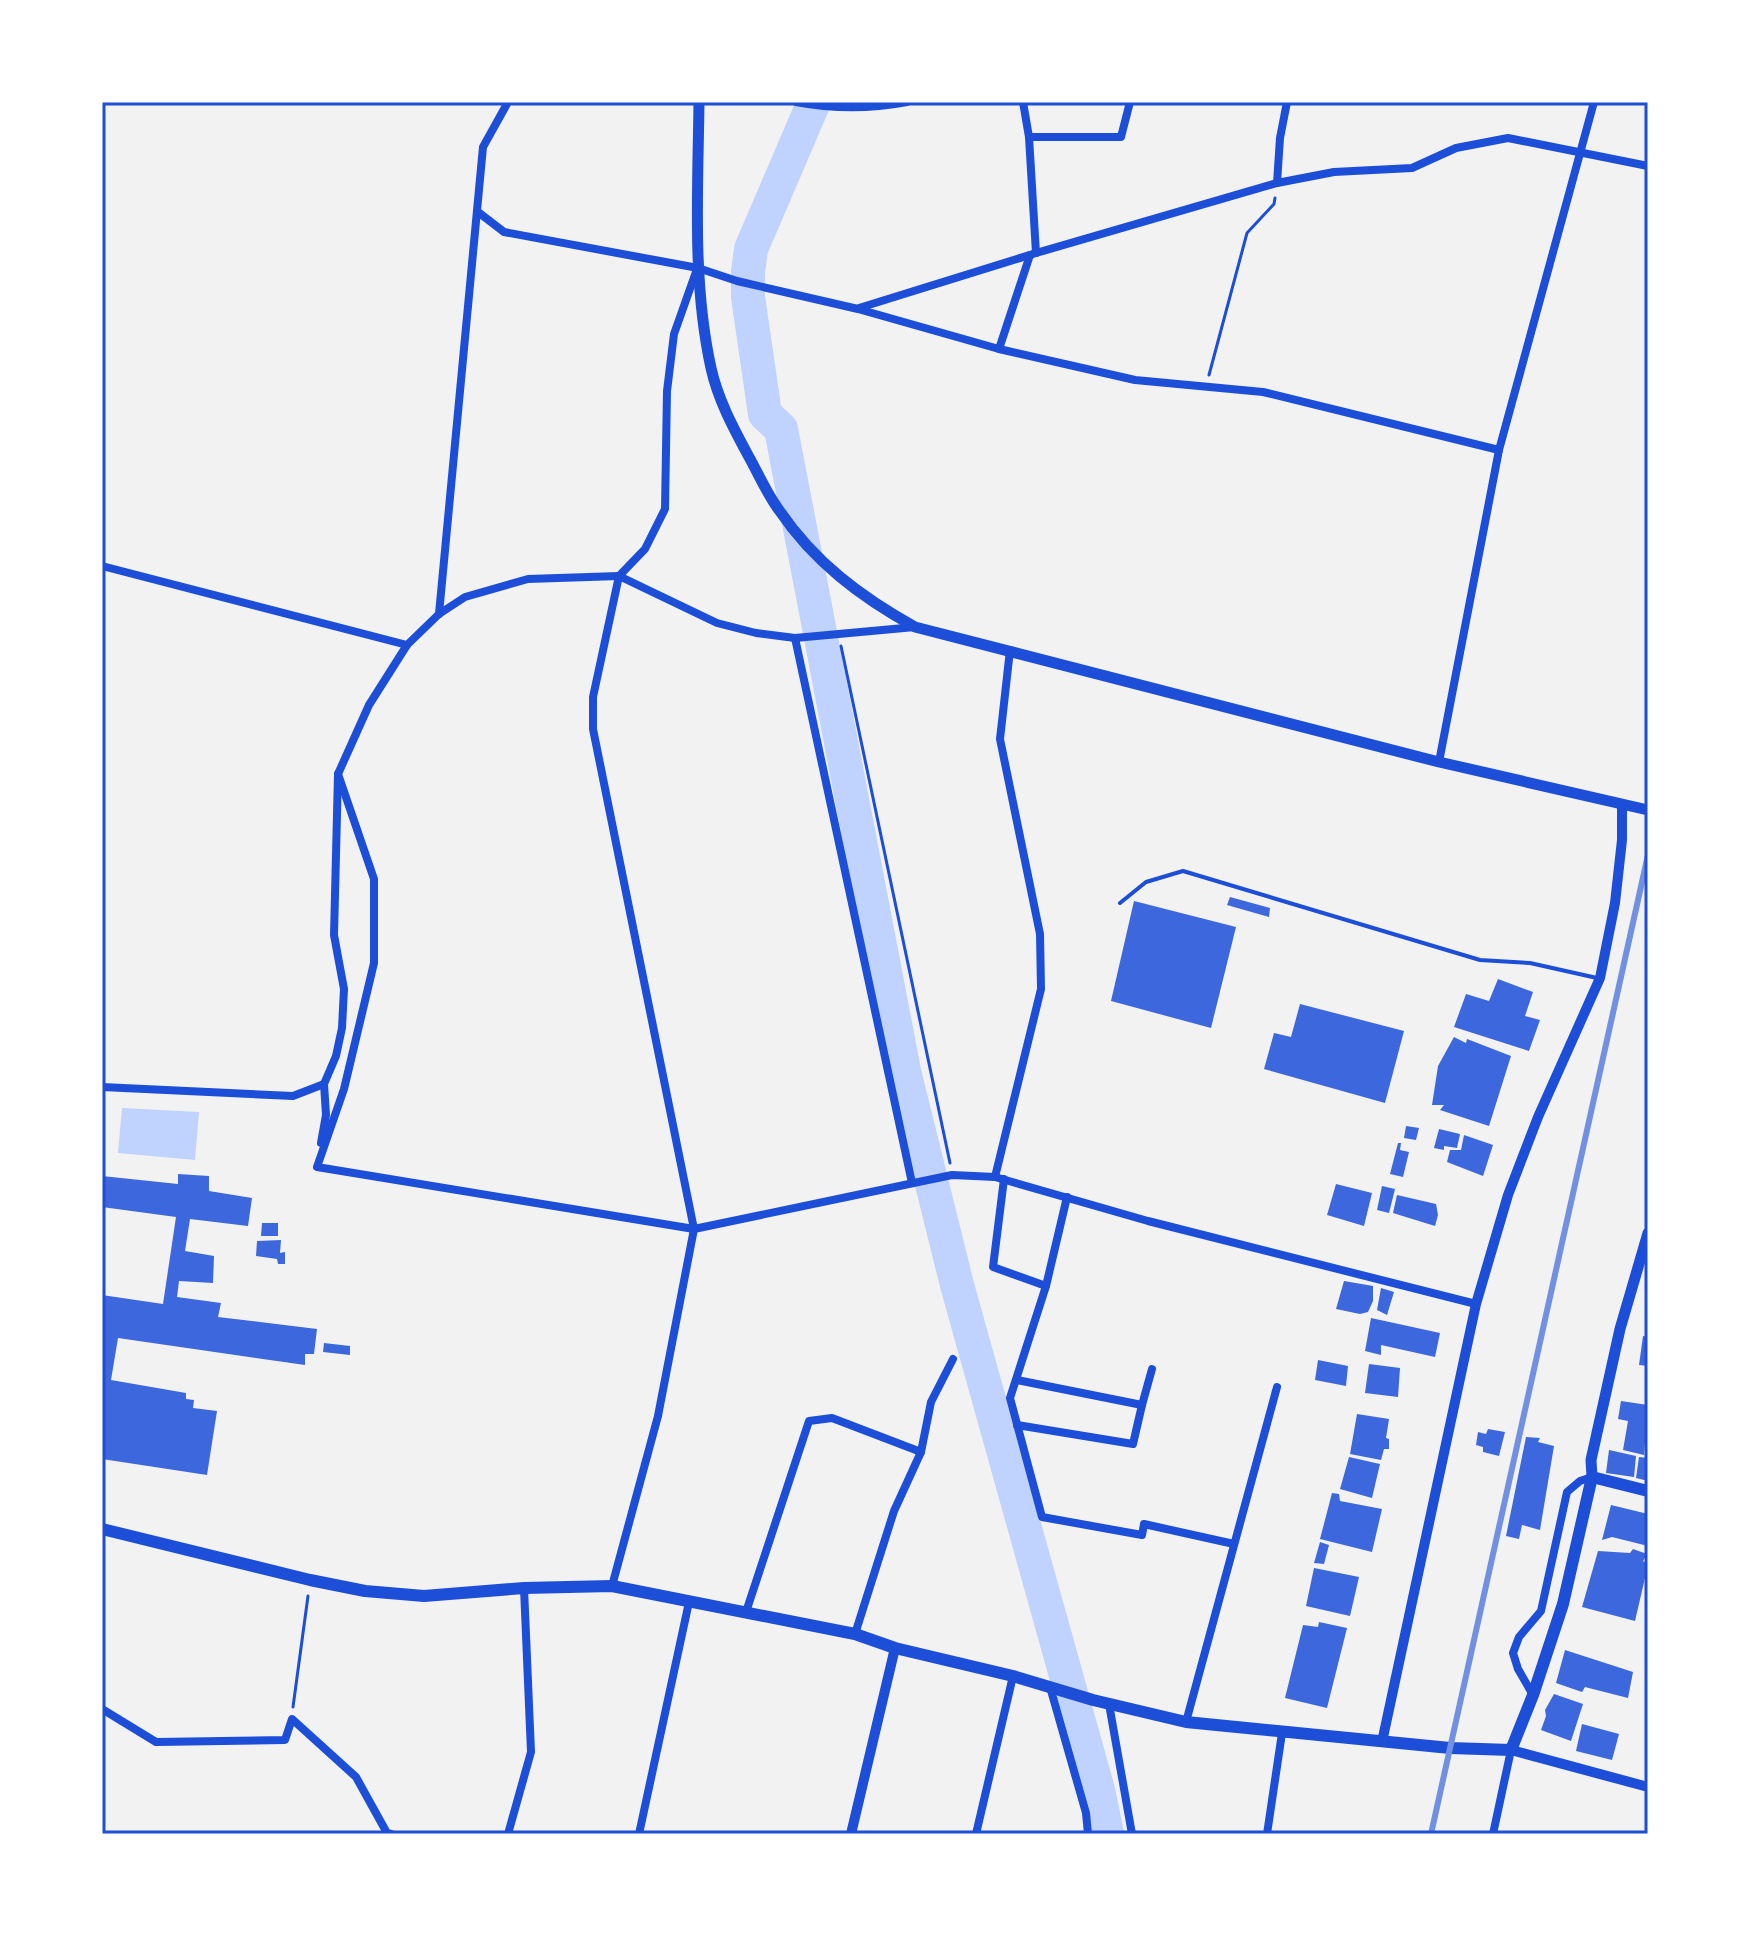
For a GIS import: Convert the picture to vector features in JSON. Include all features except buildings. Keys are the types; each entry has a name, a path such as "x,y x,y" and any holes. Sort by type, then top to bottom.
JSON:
{"main road":[{"path":"699,102 698,268 711,369 729,420 777,508 812,551 842,581 876,606 915,627 1439,762 1648,810"},
{"path":"102,1529 365,1591 424,1596 524,1588 612,1586 855,1634 895,1648 1186,1722 1382,1742 1511,1750 1563,1604 1592,1477 1591,1460 1620,1329 1648,1233"},
{"path":"1592,1477 1648,1491"}],"street":[{"path":"439,614 483,147 508,102"},
{"path":"799,103 886,106 907,102"},
{"path":"999,349 1033,254 1029,137 1023,102"},
{"path":"1029,137 1121,137 1130,102"},
{"path":"1277,183 1280,138 1287,102"},
{"path":"1439,762 1499,450 1594,102"},
{"path":"858,309 1277,183 1334,172 1412,168 1456,148 1508,138 1648,166"},
{"path":"478,212 504,232 698,268 737,281 858,309 999,349 1135,380 1263,392 1499,450"},
{"path":"612,1586 658,1416 694,1229 593,729 593,697 619,576 645,549 665,509 667,391 674,334 698,268"},
{"path":"102,566 407,645"},
{"path":"317,1167 326,1115 324,1084 336,1056 343,1015 344,989 334,935 338,774 369,705 407,645 439,614 465,597 528,579 619,576 717,623 756,633 795,638 915,627"},
{"path":"795,638 912,1183"},
{"path":"1010,650 1000,739 1040,934 1041,989 999,1178 993,1267 1046,1286"},
{"path":"317,1167 344,1089 374,963 374,879 338,774"},
{"path":"1382,1742 1476,1304 1508,1195 1538,1117 1600,978 1615,903 1622,840 1622,805"},
{"path":"102,1087 293,1096 324,1084"},
{"path":"317,1167 694,1229 952,1175 999,1178 1476,1304"},
{"path":"1067,1197 1046,1286 1010,1398 1042,1517 1142,1535 1144,1524 1234,1544"},
{"path":"855,1634 894,1511 921,1452 931,1402 953,1359"},
{"path":"1017,1425 1133,1444 1152,1369"},
{"path":"1017,1380 1142,1405"},
{"path":"1186,1722 1277,1387"},
{"path":"746,1612 809,1421 832,1418 921,1452"},
{"path":"1533,1695 1513,1653 1519,1637 1541,1611 1567,1492 1580,1481 1592,1477"},
{"path":"508,1834 531,1752 524,1588"},
{"path":"639,1834 689,1602"},
{"path":"851,1834 895,1648"},
{"path":"976,1834 1013,1676"},
{"path":"1050,1687 1086,1813 1088,1834"},
{"path":"1109,1704 1132,1834"},
{"path":"102,1709 156,1742 285,1740 292,1719 356,1777 387,1833 391,1834"},
{"path":"1267,1834 1282,1733"},
{"path":"1493,1834 1511,1750 1648,1787"}],"lane":[{"path":"1120,903 1146,882 1183,871 1480,960 1530,963 1600,978"}],"path":[{"path":"1206,387 1247,233 1274,204 1277,183"},
{"path":"839,634 952,1175"},
{"path":"292,1719 310,1580"}],"water":[{"path":"122,1108 199,1112 195,1160 118,1153"}],"waterway":[{"path":"814,102 751,249 748,297 765,414 781,429 904,1071 957,1285 1098,1790 1107,1834"}],"railway":[{"path":"1431,1834 1648,855"}]}
